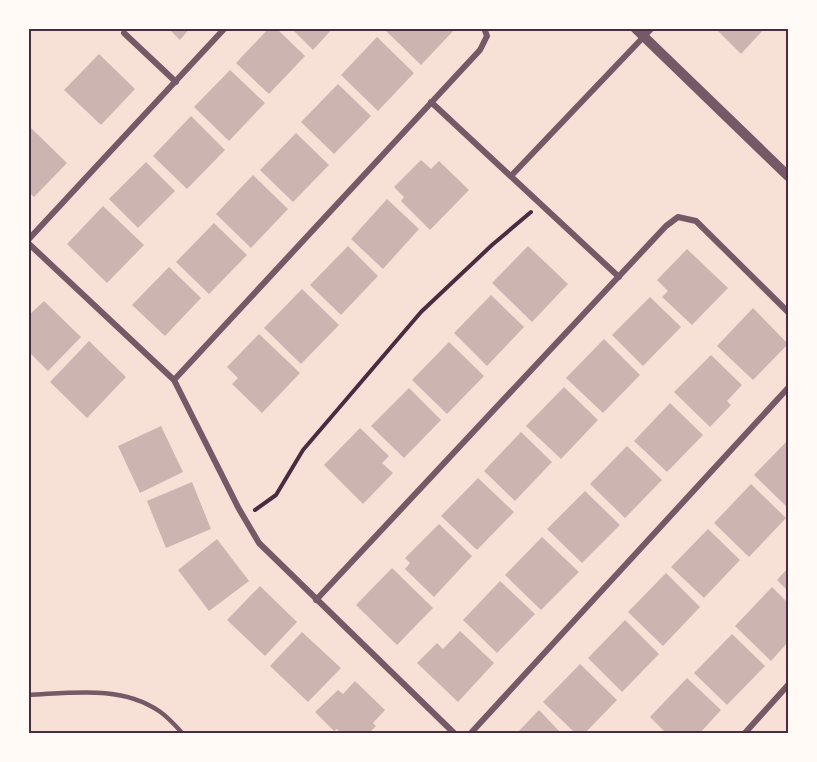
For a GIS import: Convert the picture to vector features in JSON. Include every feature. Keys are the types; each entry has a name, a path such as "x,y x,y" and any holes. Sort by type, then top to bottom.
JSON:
{"street":[{"path":"225,28 28,242 174,380 259,543 455,734"},
{"path":"174,380 480,50 486,36 484,28"},
{"path":"635,28 789,176"},
{"path":"511,176 652,28"},
{"path":"124,33 176,82"},
{"path":"431,102 619,277"},
{"path":"316,600 678,217 696,221 789,312"},
{"path":"470,734 789,388"},
{"path":"744,734 789,685"}],"lane":[{"path":"28,695 93,692 127,697 159,711 183,734"}],"path":[{"path":"244,517 276,495 303,450 421,312 492,245 541,204"}],"building":[{"path":"168,28 190,28 180,40"},
{"path":"269,28 276,28 305,56 269,94 236,63"},
{"path":"291,28 333,28 313,50"},
{"path":"388,28 456,28 421,65 386,31"},
{"path":"715,28 765,28 741,54"},
{"path":"377,37 414,73 378,111 341,75"},
{"path":"99,54 135,89 101,125 64,90"},
{"path":"230,70 265,103 229,141 194,107"},
{"path":"338,84 371,116 334,154 301,122"},
{"path":"191,116 225,150 187,189 153,156"},
{"path":"31,128 67,163 34,197 28,191 28,131"},
{"path":"296,133 329,165 293,202 260,170"},
{"path":"421,160 431,169 439,161 469,190 430,230 401,201 404,197 394,187"},
{"path":"146,162 175,191 138,228 109,199"},
{"path":"253,175 288,209 251,248 216,214"},
{"path":"387,199 419,229 383,269 351,239"},
{"path":"103,206 144,245 107,283 67,244"},
{"path":"214,223 247,255 209,294 176,262"},
{"path":"348,246 378,276 341,315 310,285"},
{"path":"528,246 568,284 532,322 492,283"},
{"path":"687,249 728,288 692,325 662,297 668,291 657,280"},
{"path":"169,267 201,298 165,336 132,305"},
{"path":"302,289 339,325 301,364 264,328"},
{"path":"491,295 524,327 487,366 454,333"},
{"path":"650,297 681,327 643,366 612,335"},
{"path":"44,301 81,337 48,371 28,351 28,316"},
{"path":"753,308 788,344 753,380 717,346"},
{"path":"259,334 300,373 262,413 232,384 238,378 227,367"},
{"path":"604,339 640,375 603,413 566,378"},
{"path":"89,341 126,377 87,418 50,382"},
{"path":"449,342 484,376 447,414 412,380"},
{"path":"711,355 742,385 727,401 731,405 710,427 674,392"},
{"path":"564,387 598,420 561,459 526,426"},
{"path":"409,388 441,420 404,458 371,426"},
{"path":"670,403 703,435 667,472 634,441"},
{"path":"161,426 183,472 140,493 118,446"},
{"path":"360,428 389,456 382,463 393,473 363,504 324,465"},
{"path":"521,432 552,462 515,501 484,471"},
{"path":"788,440 788,508 754,475"},
{"path":"627,446 662,480 625,518 590,484"},
{"path":"478,478 514,512 477,550 441,516"},
{"path":"192,482 211,529 166,548 147,501"},
{"path":"751,484 786,518 749,557 714,523"},
{"path":"585,491 620,525 582,563 547,529"},
{"path":"439,524 472,556 434,597 405,569 410,563 405,558"},
{"path":"708,529 740,560 704,598 671,567"},
{"path":"542,537 579,572 541,610 505,575"},
{"path":"217,539 249,581 209,611 178,570"},
{"path":"392,568 433,608 397,645 356,605"},
{"path":"788,568 788,591 777,580"},
{"path":"666,573 700,607 663,646 628,612"},
{"path":"500,581 535,614 497,653 463,620"},
{"path":"260,586 297,622 265,656 227,620"},
{"path":"772,587 788,603 788,642 771,661 735,626"},
{"path":"625,620 659,654 622,692 588,658"},
{"path":"460,631 494,663 458,702 417,663 437,643 443,649"},
{"path":"302,632 341,668 308,702 270,666"},
{"path":"732,634 765,666 727,705 694,673"},
{"path":"580,664 617,700 584,734 576,734 543,702"},
{"path":"687,678 721,710 699,734 667,734 650,717"},
{"path":"355,681 385,710 373,723 376,726 368,734 341,734 337,729 334,731 315,712 338,690 343,694"},
{"path":"539,710 562,734 516,734"}]}
